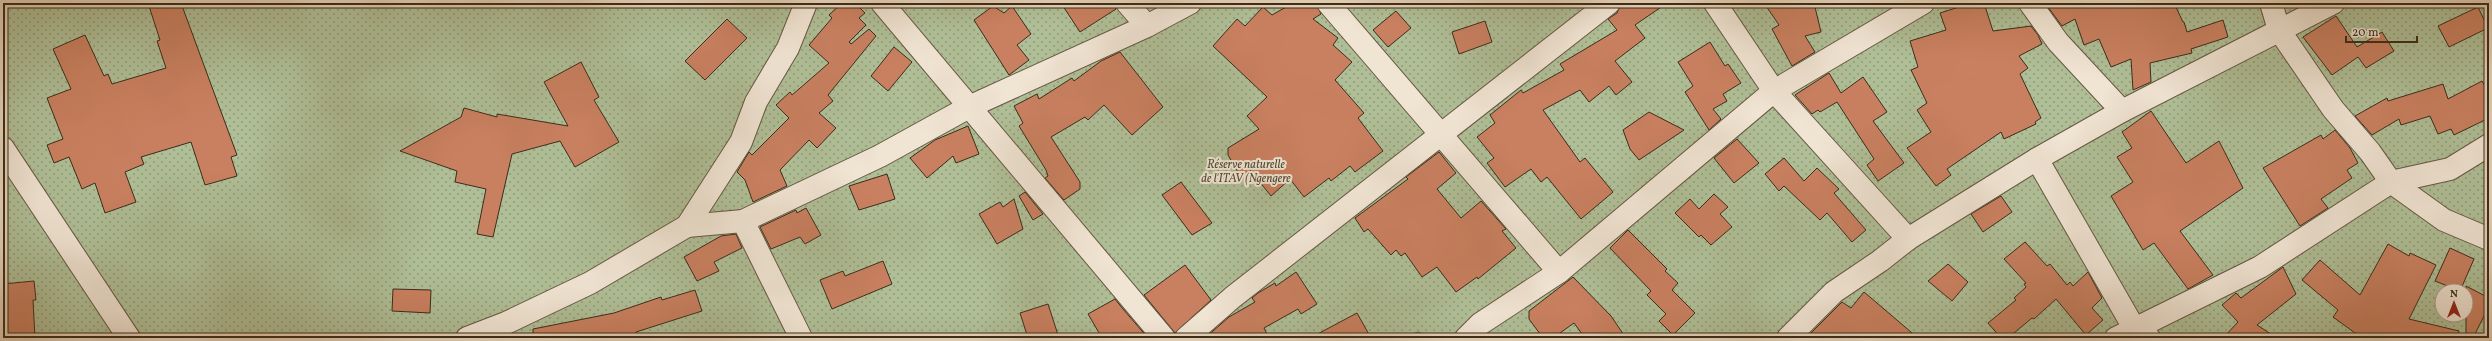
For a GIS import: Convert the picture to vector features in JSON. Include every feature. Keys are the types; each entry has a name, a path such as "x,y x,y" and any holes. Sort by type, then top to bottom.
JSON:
{"street":[{"path":"687,226 741,142 756,102 788,48 806,3"},
{"path":"882,3 1164,338"},
{"path":"1126,3 1147,26"},
{"path":"467,338 506,323 590,283 687,226 743,221 880,156 969,107 1147,26 1190,3"},
{"path":"1328,3 1559,272"},
{"path":"1186,338 1233,297 1609,3"},
{"path":"1715,3 1774,91 1908,239"},
{"path":"1466,338 1480,324 1559,272 1774,91 1923,3"},
{"path":"2030,3 2058,42 2122,110"},
{"path":"2271,3 2279,30 2333,109 2370,152 2391,182 2444,220 2489,240"},
{"path":"1788,338 1834,292 1880,261 1908,239 2037,159 2122,110 2333,3"},
{"path":"2037,159 2133,335 2260,267 2391,182 2450,168 2489,145"},
{"path":"3,148 130,337"},
{"path":"743,221 801,338"}],"green space":[{"name":"Réserve naturelle de l'ITAV (Ngengere","path":"3,3 2489,3 2489,338 3,338"}],"building":[{"path":"148,3 181,3 237,155 231,157 237,176 205,185 191,142 141,157 144,164 125,172 136,202 105,213 95,183 82,189 69,157 54,163 47,145 63,139 47,98 71,89 53,49 85,35 104,76 108,74 112,84 166,68 157,41 160,40"},
{"path":"842,3 855,3 865,13 859,18 866,25 849,42 851,44 869,29 876,36 828,95 833,101 819,113 836,128 817,148 809,140 780,170 787,186 753,202 745,180 737,172 749,152 752,155 789,118 776,105 790,92 792,95 829,63 809,45 832,18 829,15"},
{"path":"1061,3 1115,3 1116,9 1080,32"},
{"path":"1293,3 1316,3 1321,14 1313,19 1338,38 1333,45 1352,62 1335,80 1364,113 1358,118 1383,151 1355,172 1350,166 1331,181 1329,178 1304,197 1290,179 1271,196 1250,170 1240,176 1228,155 1228,148 1259,129 1247,116 1267,97 1213,46 1237,19 1245,26 1263,7 1272,15"},
{"path":"1621,3 1667,3 1635,25 1645,38 1615,61 1632,82 1616,95 1609,86 1589,102 1580,90 1543,110 1580,162 1585,158 1613,192 1581,219 1547,177 1541,182 1531,169 1505,187 1487,163 1494,158 1477,137 1495,123 1490,115 1521,90 1523,93 1564,70 1560,64 1617,30 1608,19 1617,13"},
{"path":"1764,3 1814,3 1821,32 1805,36 1815,52 1792,66 1772,29 1779,25"},
{"path":"1961,3 1984,3 1993,31 2031,26 2038,35 2042,44 2019,56 2028,68 2020,74 2041,118 2035,122 2036,124 2004,139 2001,132 1947,169 1951,175 1936,186 1907,148 1931,132 1917,110 1927,103 1911,70 1918,67 1910,41 1946,30 1940,13 1962,6"},
{"path":"2045,3 2174,3 2184,22 2187,32 2223,20 2228,37 2191,49 2192,53 2150,63 2151,82 2133,90 2131,59 2111,67 2099,39 2084,45 2075,19 2062,26"},
{"path":"993,6 1004,13 1012,6 1031,34 1017,45 1029,60 1009,75 974,20"},
{"path":"2478,7 2488,28 2449,47 2438,26"},
{"path":"1396,11 1411,28 1388,47 1373,30"},
{"path":"2336,16 2357,47 2382,32 2394,51 2366,68 2358,57 2332,75 2303,37"},
{"path":"727,19 747,38 705,80 685,61"},
{"path":"1485,21 1492,42 1459,54 1452,32"},
{"path":"1710,42 1725,66 1728,64 1741,83 1723,94 1727,101 1713,109 1721,119 1709,130 1685,92 1693,86 1678,62"},
{"path":"894,47 912,62 888,91 871,76"},
{"path":"1120,52 1163,107 1132,135 1104,105 1088,120 1085,117 1051,137 1080,182 1080,189 1064,200 1045,178 1048,176 1046,170 1019,126 1023,123 1014,106 1037,94 1039,99 1072,78 1074,81 1101,61"},
{"path":"581,62 599,97 594,100 619,142 575,167 560,141 512,154 493,237 477,234 486,189 455,182 457,171 400,151 461,117 464,108 497,117 497,114 568,126 544,82"},
{"path":"1829,73 1841,93 1863,77 1887,112 1873,121 1904,163 1878,181 1867,165 1874,159 1837,102 1820,112 1818,110 1812,114 1795,95"},
{"path":"2482,81 2489,93 2489,118 2454,135 2451,129 2438,134 2430,116 2401,125 2399,119 2372,135 2355,116 2387,98 2388,101 2443,84 2448,99"},
{"path":"2151,111 2186,163 2219,141 2243,188 2180,231 2213,275 2188,289 2154,243 2143,250 2111,196 2133,182 2117,157 2132,148 2122,132"},
{"path":"1649,112 1684,130 1639,160 1630,149 1623,130"},
{"path":"968,126 979,154 956,163 953,156 927,178 910,158 935,140"},
{"path":"2335,130 2350,148 2358,163 2347,170 2352,178 2321,199 2328,208 2300,226 2263,168 2321,135 2323,139"},
{"path":"1737,139 1759,163 1734,183 1714,158"},
{"path":"1439,152 1456,173 1437,189 1461,218 1481,201 1506,229 1502,231 1516,248 1478,279 1477,277 1456,292 1437,267 1422,277 1405,253 1401,256 1396,250 1391,255 1368,229 1364,232 1355,218 1408,179 1406,177"},
{"path":"1784,158 1804,181 1817,168 1839,189 1834,193 1866,230 1852,242 1827,213 1820,220 1784,186 1779,191 1765,174"},
{"path":"887,174 895,199 859,210 849,186"},
{"path":"1181,182 1212,223 1192,235 1162,195"},
{"path":"1025,192 1043,214 1033,220 1019,196"},
{"path":"1714,194 1728,207 1720,214 1732,227 1711,245 1701,235 1699,237 1675,213 1690,199 1699,209"},
{"path":"2001,196 2012,212 1983,232 1971,214"},
{"path":"1014,199 1023,229 997,244 979,214 1000,202 1003,207"},
{"path":"806,208 821,235 805,244 800,237 771,249 760,227 796,210 797,213"},
{"path":"1628,230 1667,269 1665,271 1678,283 1672,290 1695,313 1673,335 1659,321 1666,314 1647,295 1651,291 1610,248"},
{"path":"736,234 742,248 714,262 719,271 697,281 684,257 721,236"},
{"path":"2025,242 2047,266 2050,264 2067,285 2070,282 2073,286 2088,272 2102,298 2092,308 2103,320 2086,335 2056,299 2034,319 2032,318 2008,338 2001,338 1988,323 2016,300 2014,298 2026,287 2024,284 2026,283 2004,259"},
{"path":"2388,244 2409,256 2410,253 2436,265 2409,319 2459,331 2458,338 2362,338 2333,317 2338,310 2302,280 2320,260 2360,295"},
{"path":"2450,248 2474,259 2464,283 2440,283 2435,281"},
{"path":"883,261 892,284 832,309 820,280 843,271 845,276"},
{"path":"1948,264 1968,282 1952,301 1928,281"},
{"path":"1185,265 1211,300 1175,333 1144,295"},
{"path":"2283,267 2296,294 2257,325 2277,338 2223,338 2238,322 2222,305 2236,293 2241,298"},
{"path":"1296,272 1317,304 1301,314 1298,309 1264,328 1269,338 1205,338 1229,317 1255,302 1252,298 1258,293 1275,283 1276,286"},
{"path":"1573,277 1611,316 1626,338 1585,338 1574,323 1553,338 1543,338 1529,319 1529,311"},
{"path":"34,281 36,300 33,300 35,338 3,338 3,284"},
{"path":"393,289 431,290 430,313 392,311"},
{"path":"695,290 702,311 636,332 638,338 533,338 533,329 614,313 661,297 662,300"},
{"path":"2474,290 2489,298 2489,306 2473,338 2466,338 2466,323 2474,323"},
{"path":"1864,292 1918,338 1810,338 1813,334 1811,333 1842,302 1851,308"},
{"path":"1115,299 1148,338 1102,338 1088,314"},
{"path":"1048,304 1059,338 1028,338 1020,313"},
{"path":"1357,313 1371,338 1310,338"}],"waterway":[{"path":"1410,338 1418,335 1427,338"}]}
